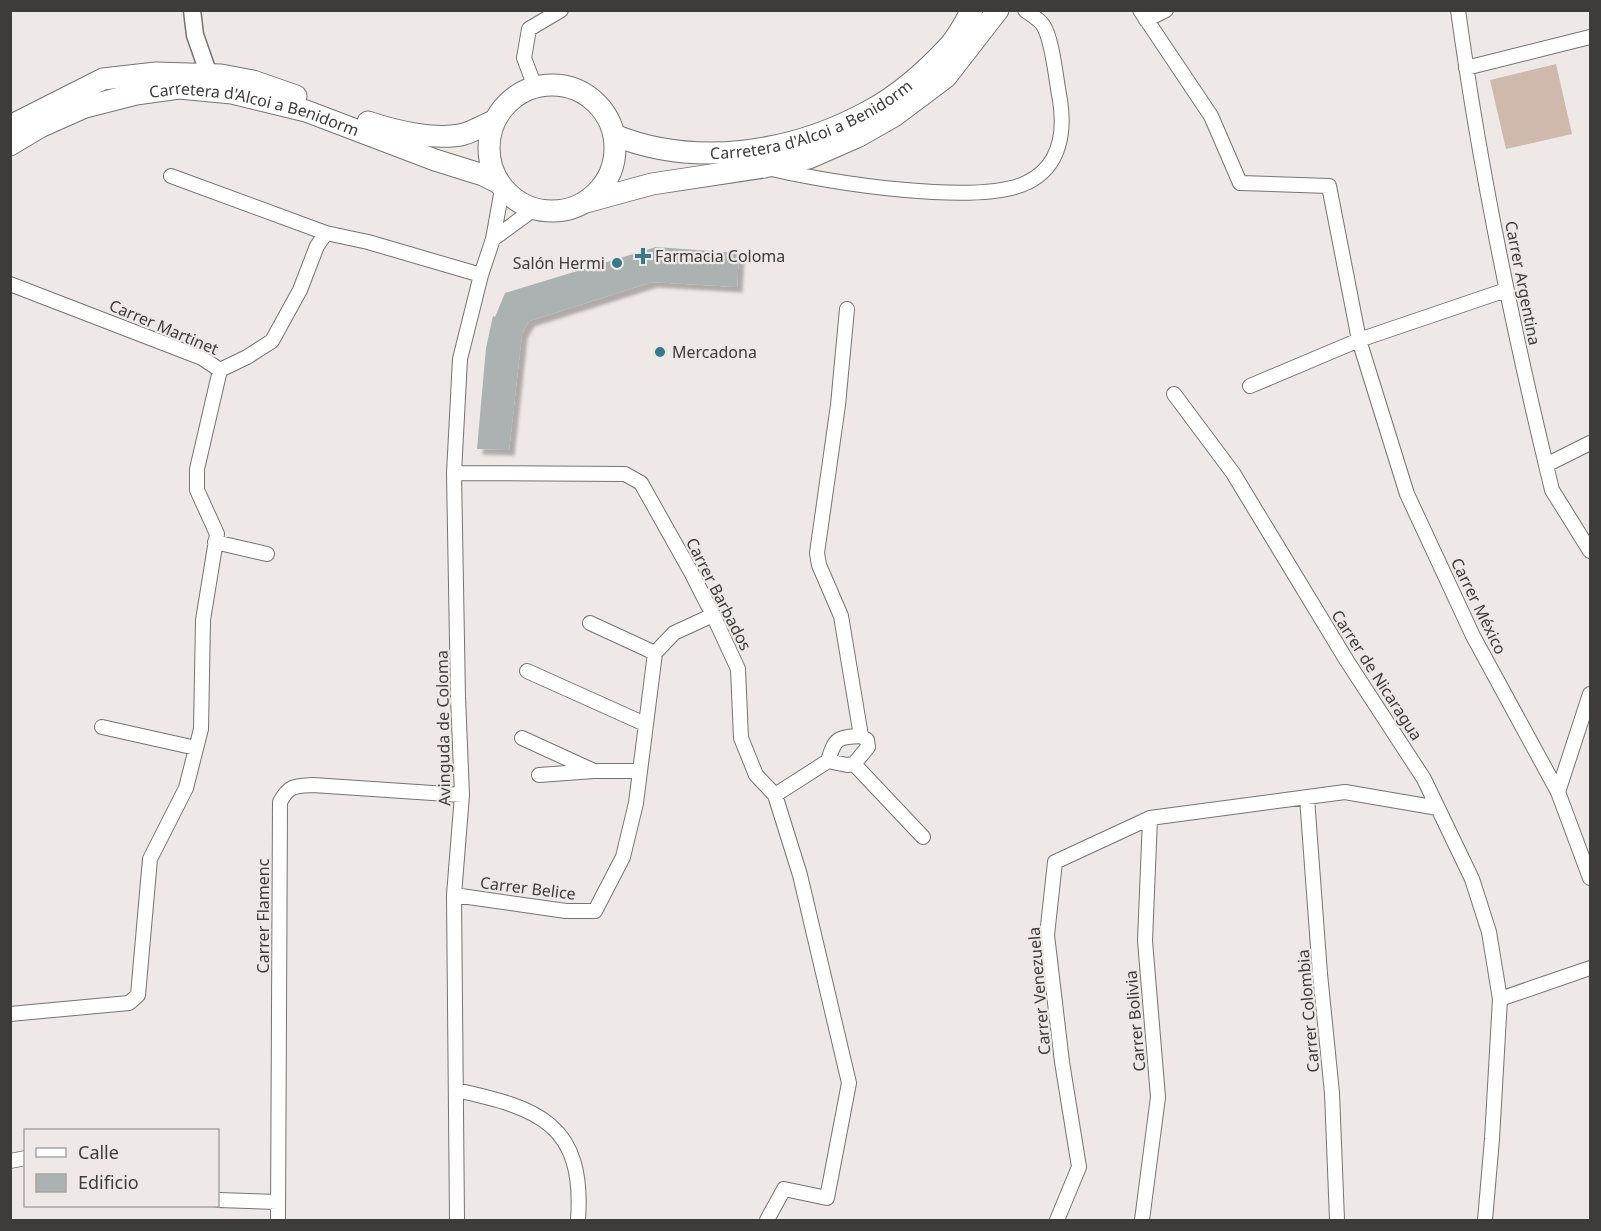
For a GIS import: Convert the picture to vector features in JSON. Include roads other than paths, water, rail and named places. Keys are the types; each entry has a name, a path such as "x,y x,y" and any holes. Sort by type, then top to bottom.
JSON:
{"main road":[{"name":"Carretera d'Alcoi a Benidorm","path":"614,135 637,144 657,148 716,154 770,147 823,133 870,111 915,79 951,43 972,10"},
{"name":"Carretera d'Alcoi a Benidorm","path":"586,202 651,184 808,158 857,137 894,116 946,77 998,10"},
{"name":"Carretera d'Alcoi a Benidorm","path":"10,126 103,78 156,73 209,75 253,81 382,127 442,138 465,134 494,121"},
{"path":"555,85 576,89 593,100 606,116 614,135 615,154 610,173 601,189 586,202 570,209 552,212 521,204 500,186 490,163 488,142 494,121 504,106 518,94 535,87 555,85"},
{"name":"Carretera d'Alcoi a Benidorm","path":"10,145 39,127 85,106 136,94 179,88 232,93 306,111 435,160 483,175 500,186"}],"street":[{"path":"192,10 195,35 209,75"},
{"path":"535,87 524,58 529,29 561,10"},
{"path":"764,167 811,178 933,192 996,192 1028,182 1049,166 1059,148 1063,116 1049,40 1043,24 1025,10"},
{"path":"1143,15 1166,10"},
{"name":"Carrer Argentina","path":"1458,10 1466,68 1506,290 1552,490 1590,551"},
{"name":"Carrer México","path":"1143,15 1211,116 1240,183 1329,186 1359,340 1407,494 1473,636 1558,792 1590,878"},
{"path":"1466,68 1590,37"},
{"path":"171,176 326,233 368,242 481,275"},
{"name":"Avinguda de Coloma","path":"457,1221 454,895 462,795 454,473 460,359 481,275 493,239 500,186"},
{"path":"493,239 534,209"},
{"name":"Carrer Martinet","path":"10,285 202,358 220,370 272,341 300,290 318,246 326,233"},
{"path":"1250,386 1359,340 1506,290"},
{"path":"847,309 838,405 817,553 819,566 842,616 861,736"},
{"path":"10,1014 129,1003 138,995 150,859 186,788 201,729 202,620 217,534 197,490 197,469 220,370"},
{"name":"Carrer de Nicaragua","path":"1174,394 1233,473 1347,661 1424,779 1472,879 1490,932 1500,999 1485,1221"},
{"path":"1546,465 1590,443"},
{"name":"Carrer Barbados","path":"454,473 625,474 641,483 713,615 738,669 741,738 756,776 776,795"},
{"path":"215,542 267,554"},
{"path":"590,623 655,653 674,633 713,615"},
{"name":"Carrer Belice","path":"454,895 566,911 595,911 623,857 636,803 655,653"},
{"path":"527,671 645,724"},
{"path":"1558,792 1590,694"},
{"path":"102,727 196,748"},
{"path":"767,1221 784,1189 827,1198 849,1083 800,875 776,795 828,761 833,745 839,739 861,736 867,740 868,747 854,764 828,761"},
{"path":"522,738 594,771"},
{"path":"854,764 923,837"},
{"path":"539,775 594,771 640,771"},
{"name":"Carrer Flamenc","path":"278,1221 279,802 286,790 297,786 313,785 462,795"},
{"name":"Carrer Venezuela","path":"1057,1221 1079,1167 1062,1062 1047,935 1055,862 1150,818 1345,792 1438,808"},
{"name":"Carrer Colombia","path":"1307,798 1320,974 1332,1093 1338,1221"},
{"name":"Carrer Bolivia","path":"1142,1221 1158,1097 1144,941 1150,818"},
{"path":"1500,999 1590,968"},
{"path":"456,1090 502,1100 543,1120 561,1135 573,1158 576,1172 578,1221"},
{"path":"219,1200 278,1202"}],"place":[{"name":"Farmacia Coloma","path":"643,256"},
{"name":"Salón Hermi","path":"617,263"},
{"name":"Mercadona","path":"660,352"}]}
